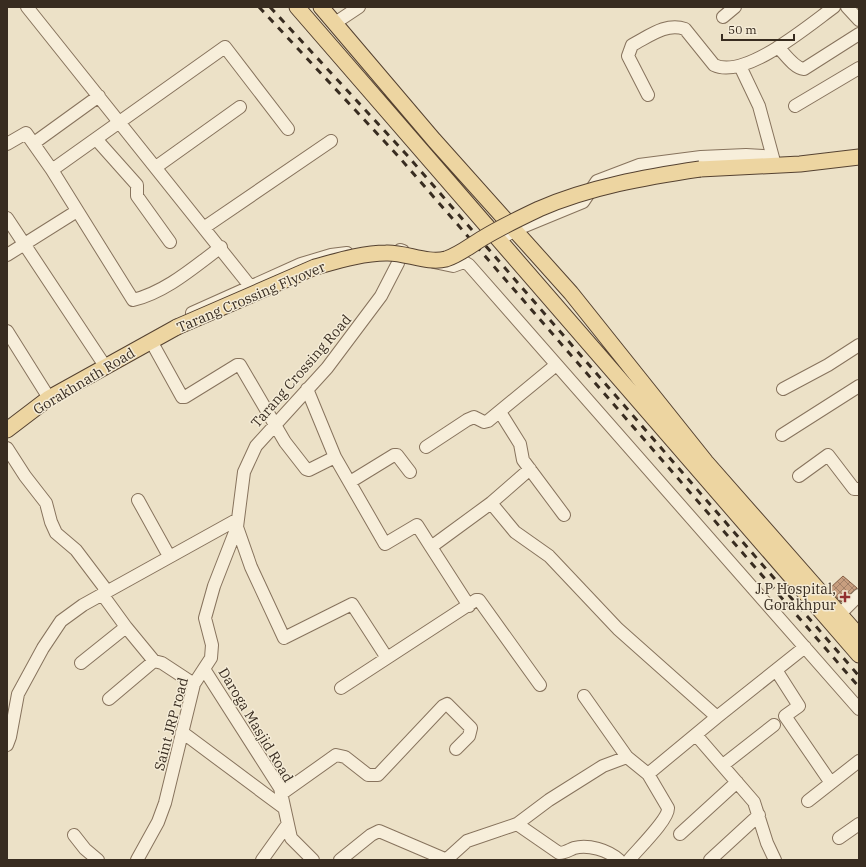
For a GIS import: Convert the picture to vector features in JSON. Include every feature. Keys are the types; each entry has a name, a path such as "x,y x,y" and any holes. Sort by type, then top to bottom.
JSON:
{"main road":[{"path":"297,7 424,155 500,239 697,470 836,619 859,636"},
{"path":"322,7 434,140 571,293 706,462 836,619 859,655"},
{"name":"Tarang Crossing Flyover","path":"158,338 178,327 315,267 335,261 385,253 402,254 433,260 446,258 504,225 541,208 590,191 668,174 700,169 800,164 859,157"},
{"name":"Gorakhnath Road","path":"7,430 49,398 158,338"}],"street":[{"path":"27,7 205,227 250,286"},
{"path":"335,23 359,7"},
{"path":"723,17 735,7"},
{"path":"648,94 628,56 629,50 632,45 666,28 678,26 685,29 714,65 720,68 740,66 771,52 834,7"},
{"path":"847,7 859,20"},
{"path":"778,47 800,69 804,69 859,34"},
{"path":"52,170 225,47 288,129"},
{"path":"740,66 759,106 769,166"},
{"path":"795,106 859,68"},
{"path":"34,143 99,96"},
{"path":"156,167 240,107"},
{"path":"7,144 26,133 52,170 133,300 149,296 184,274 220,247"},
{"path":"96,139 137,186 137,196 170,242"},
{"path":"205,227 331,141"},
{"path":"500,239 515,230 583,202 597,181 639,165 701,157 746,155 763,156 769,166"},
{"path":"7,255 77,211"},
{"path":"7,218 105,366"},
{"path":"335,457 308,471 285,442 240,365 237,365 185,397 182,397 158,338 173,322 301,264 331,255 380,249 400,250 440,265 453,266 464,262 469,265 859,709"},
{"name":"Tarang Crossing Road","path":"238,523 244,472 256,446 307,389 361,324 381,296 398,263 400,250"},
{"path":"7,331 49,398"},
{"path":"783,389 828,365 859,345"},
{"path":"426,447 474,417 486,422 556,365"},
{"path":"782,435 859,386"},
{"path":"307,389 335,457 385,544 417,525 469,606"},
{"path":"500,412 520,444 523,460 564,515"},
{"path":"7,448 25,476 46,503 56,533 76,550 126,627 154,661 162,663 194,684"},
{"path":"350,482 394,455 397,455 410,472"},
{"path":"799,476 828,455 854,489 859,489"},
{"path":"431,547 491,503 530,470"},
{"path":"138,500 170,556"},
{"path":"491,503 515,532 549,556 618,629 717,717"},
{"path":"7,745 10,737 18,694 42,648 61,621 105,593 170,556 238,523 251,567 283,636 287,637 352,604 387,658"},
{"name":"Saint JRP road","path":"137,860 158,822 165,803 194,684 211,658 212,645 205,618 214,586 238,523"},
{"path":"836,619 859,595"},
{"path":"341,688 469,606 476,600 480,601 540,685"},
{"path":"81,663 126,627"},
{"path":"648,774 805,647"},
{"path":"109,699 154,661"},
{"name":"Daroga Masjid Road","path":"204,669 280,788 287,826 291,838 313,860"},
{"path":"776,670 798,706 785,716 831,783"},
{"path":"584,696 627,757 648,774 664,800 668,813 662,823 642,843 629,860"},
{"path":"281,794 336,755 340,754 368,776 378,775 443,706 447,704 471,728 469,736 456,749"},
{"path":"723,766 774,725"},
{"path":"182,732 284,808"},
{"path":"696,735 754,802 767,843 775,860"},
{"path":"340,860 371,835 379,831 446,860 472,839 517,824 549,800 603,766 627,757"},
{"path":"808,801 859,761"},
{"path":"680,834 737,782"},
{"path":"710,860 759,816"},
{"path":"517,824 559,853 575,848 591,848 609,853 618,860"},
{"path":"839,838 859,824"},
{"path":"262,860 287,826"},
{"path":"74,835 85,849 98,860"}],"building":[{"path":"843,576 857,588 841,602 829,589"}],"railway":[{"path":"259,7 399,157 859,687"},
{"path":"270,7 406,154 859,676"}],"place":[{"name":"J.P Hospital, Gorakhpur","path":"845,597"}]}
